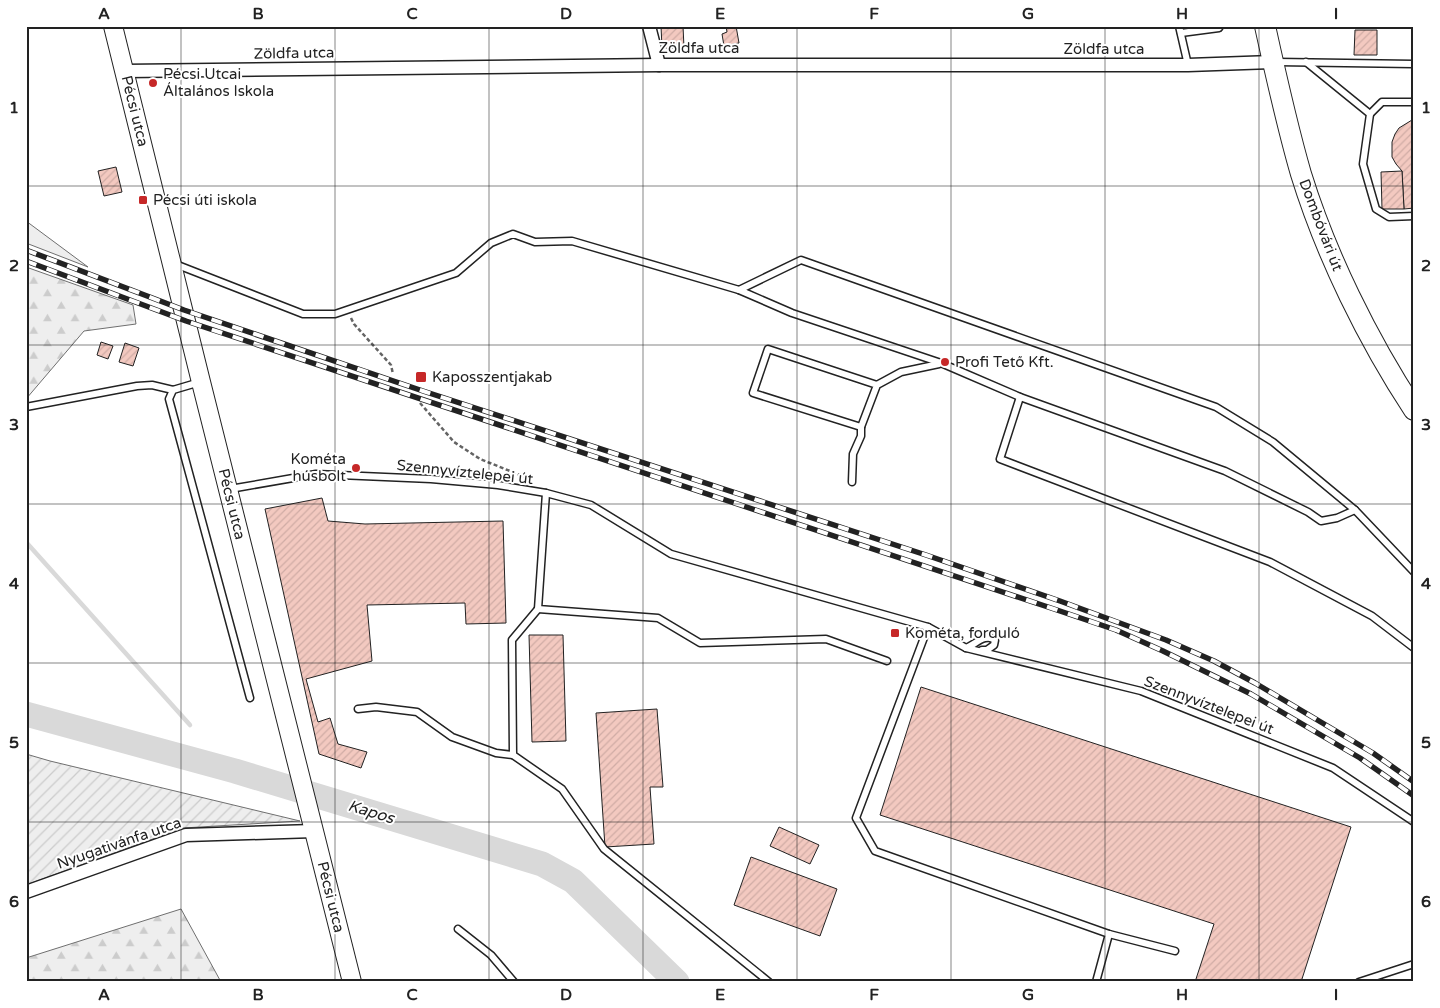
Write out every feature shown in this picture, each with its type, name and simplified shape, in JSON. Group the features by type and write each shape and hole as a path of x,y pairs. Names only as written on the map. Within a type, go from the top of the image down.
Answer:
{"main road":[{"name":"Dombóvári út","path":"1265,26 1302,174 1335,266 1373,341 1414,410"}],"street":[{"name":"Pécsi utca","path":"113,26 352,982"},
{"path":"649,26 659,64"},
{"name":"Zöldfa utca","path":"125,71 659,64 1188,65 1273,62"},
{"name":"Nyugativánfa utca","path":"26,892 186,835 312,823"}],"lane":[{"path":"1188,65 1180,30 1219,28 1220,26"},
{"path":"1273,62 1414,64"},
{"path":"1306,62 1370,114"},
{"path":"1414,102 1382,102 1370,114 1363,164 1376,209 1389,217 1414,216"},
{"path":"172,263 303,314 335,314 456,273 491,244 513,234 535,242 572,241 739,290 792,313 941,363 1020,397 1225,471 1308,512 1321,521 1337,518 1355,510"},
{"path":"739,290 801,260 1216,407 1273,442 1355,510 1414,572"},
{"path":"861,427 753,393 768,349 877,385"},
{"path":"852,482 853,454 861,436 861,427 877,385 901,372 941,363"},
{"path":"26,407 137,386 152,385 173,390 201,382"},
{"path":"173,390 169,399 250,698"},
{"path":"1020,397 1000,459 1270,562 1372,616 1414,648"},
{"name":"Szennyvíztelepei út","path":"229,490 316,474 431,479 498,485 546,493 591,505 671,554 928,627"},
{"path":"512,756 512,640 538,609 546,493"},
{"path":"538,609 658,618 700,643 826,639 887,661"},
{"path":"979,651 987,650 994,644 994,640 991,637 985,637 966,648 928,627 856,818 875,851 1109,934 1176,951"},
{"name":"Szennyvíztelepei út","path":"966,648 1141,691 1333,768 1414,822"},
{"path":"358,709 376,707 417,712 452,737 496,753 512,756 562,789 604,849 769,982"},
{"path":"458,929 491,954 514,982"},
{"path":"1096,982 1109,934"},
{"path":"1359,982 1414,964"}],"path":[{"path":"348,310 354,324 391,365 393,374"},
{"path":"420,403 454,442 480,459 525,477 546,493"}],"green space":[{"path":"26,221 88,267 26,243"},
{"path":"26,267 133,305 136,324 84,331 26,399"},
{"path":"26,754 300,821 183,828 26,885"},
{"path":"181,909 221,982 26,982 26,958"}],"building":[{"path":"661,26 683,26 684,48 662,48"},
{"path":"726,26 736,26 739,43 724,46 722,34 727,32"},
{"path":"1355,30 1377,30 1377,55 1354,55"},
{"path":"1414,120 1414,208 1404,209 1402,171 1392,157 1392,142 1399,128"},
{"path":"116,167 122,192 104,196 98,171"},
{"path":"1402,171 1404,209 1382,209 1381,172"},
{"path":"101,342 113,346 108,359 97,355"},
{"path":"125,343 139,348 133,366 119,362"},
{"path":"322,498 328,521 365,524 503,521 506,623 466,624 465,603 367,605 372,661 306,679 318,722 330,718 338,744 367,752 361,768 319,754 265,509"},
{"path":"529,635 563,635 566,741 532,742"},
{"path":"921,687 1351,827 1301,982 1195,982 1214,924 880,815"},
{"path":"657,709 663,787 650,787 654,844 605,847 596,713"},
{"path":"779,827 819,845 810,864 770,846"},
{"path":"751,857 837,889 820,936 734,905"}],"waterway":[{"path":"26,542 190,725"},
{"name":"Kapos","path":"26,714 235,771 542,864 573,881 677,982"}],"railway":[{"path":"26,250 184,310 423,391 926,555 1166,640 1214,661 1255,683 1373,753 1414,782"},
{"path":"26,261 186,321 1116,630 1251,694 1360,758 1414,796"}],"place":[{"name":"Pécsi Utcai Általános Iskola","path":"153,83"},
{"name":"Pécsi úti iskola","path":"143,200"},
{"name":"Profi Tető Kft.","path":"945,362"},
{"name":"Kaposszentjakab","path":"421,377"},
{"name":"Kométa húsbolt","path":"356,468"},
{"name":"Kométa, forduló","path":"895,633"}]}
